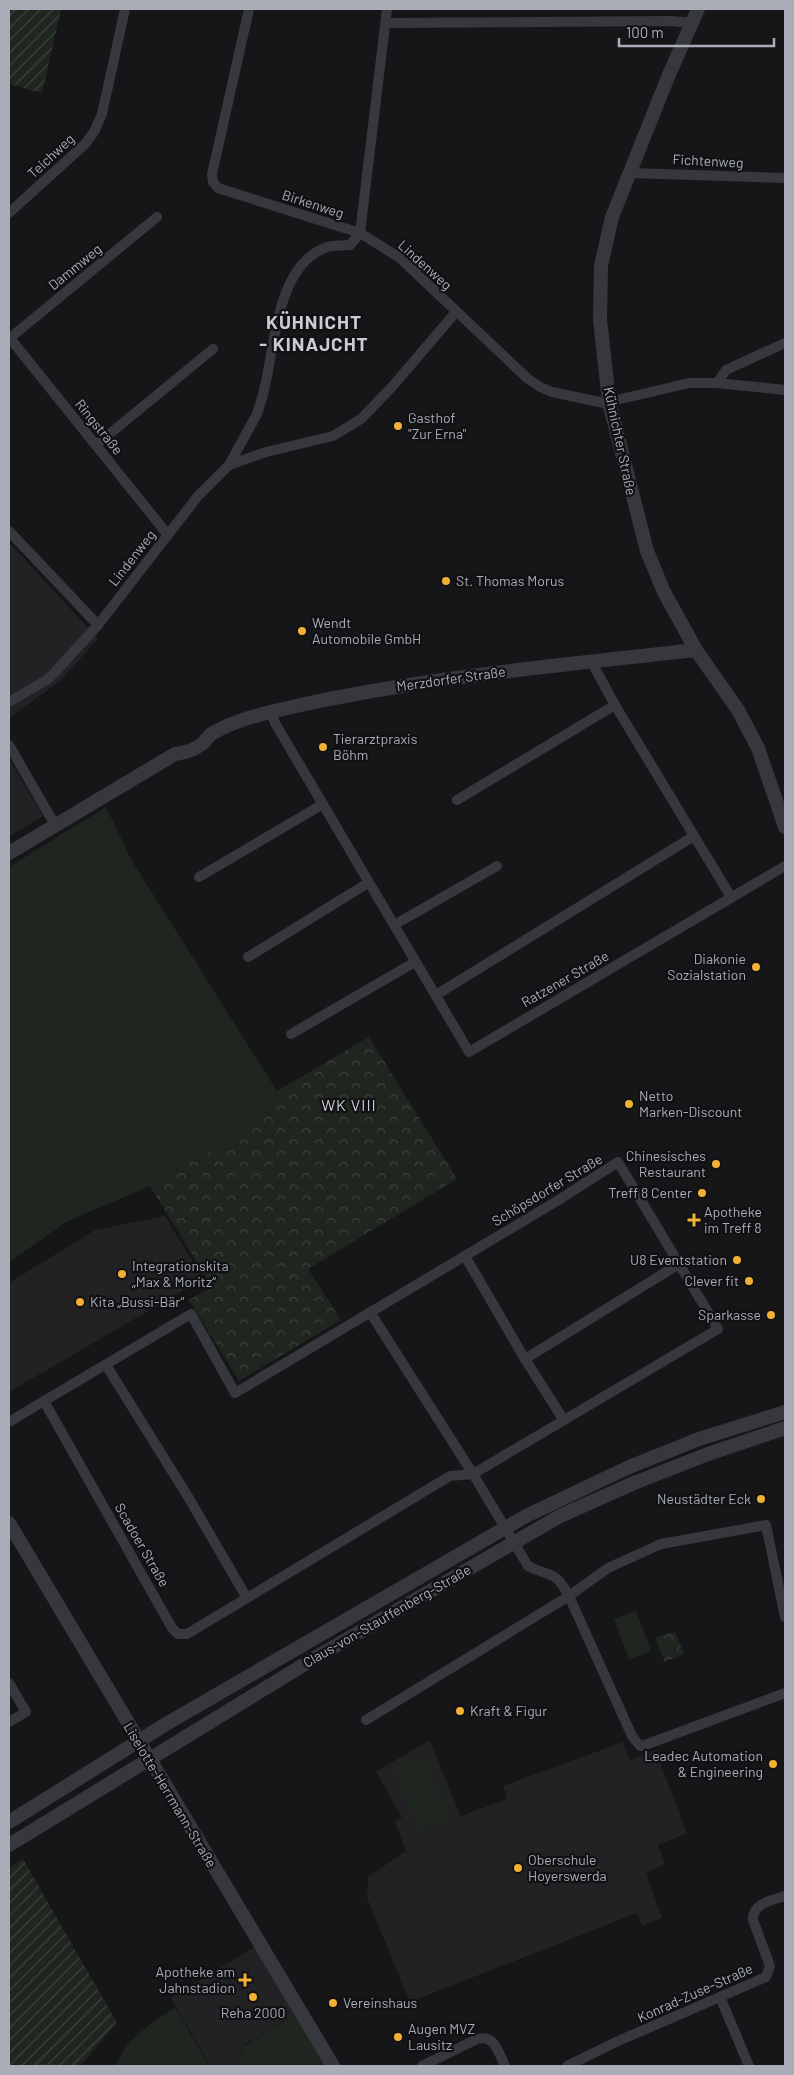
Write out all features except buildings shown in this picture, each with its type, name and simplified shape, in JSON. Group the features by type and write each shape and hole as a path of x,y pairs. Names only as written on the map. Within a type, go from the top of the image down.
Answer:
{"street":[{"name":"Teichweg","path":"10,210 94,132 102,114 125,9"},
{"name":"Birkenweg","path":"249,9 212,174 213,182 218,188 360,233 387,9"},
{"name":"Kühnichter Straße","path":"698,9 612,217 601,266 600,319 610,402 645,546 664,592 696,650 738,710 758,748 785,827"},
{"path":"386,23 671,21 692,23"},
{"name":"Fichtenweg","path":"630,173 785,178"},
{"name":"Dammweg","path":"9,338 157,217"},
{"name":"Lindenweg","path":"9,702 48,679 98,625 198,496 230,465 266,388 271,352 281,306 300,268 317,252 329,247 350,245 360,233 400,258 522,373 540,387 586,400 610,402 689,383 717,382 785,390"},
{"name":"Lindenweg","path":"230,465 258,455 332,436 361,419 376,405 456,312"},
{"name":"Ringstraße","path":"9,338 168,535"},
{"path":"717,382 726,370 785,343"},
{"path":"96,445 213,349"},
{"path":"244,438 249,448 258,455"},
{"path":"9,531 98,625"},
{"name":"Merzdorfer Straße","path":"9,853 175,754 187,752 202,744 212,734 238,722 271,712 364,691 591,661 696,650"},
{"path":"591,661 615,705 732,897"},
{"path":"457,800 615,705"},
{"name":"Ratzener Straße","path":"271,712 275,723 368,883 469,1052 785,866"},
{"path":"9,745 55,825"},
{"path":"199,877 323,804"},
{"path":"436,995 694,836"},
{"path":"394,925 497,866"},
{"path":"248,957 368,883"},
{"path":"291,1034 415,962"},
{"name":"Schöpsdorfer Straße","path":"106,1365 191,1314 235,1392 465,1256 618,1162 718,1330 474,1474"},
{"path":"465,1256 525,1359 564,1420"},
{"path":"525,1359 679,1264"},
{"path":"370,1312 474,1474 528,1566 540,1572 553,1574 560,1580 632,1736 640,1746 645,1746 785,1693"},
{"path":"9,1422 106,1365 187,1495 247,1598"},
{"name":"Scadoer Straße","path":"44,1401 172,1628 178,1634 187,1634 450,1476 474,1474"},
{"name":"Claus-von-Stauffenberg-Straße","path":"9,1822 138,1741 504,1528 630,1467 699,1439 785,1412"},
{"name":"Claus-von-Stauffenberg-Straße","path":"9,1845 318,1656 560,1516 634,1483 717,1451 785,1428"},
{"name":"Liselotte-Herrmann-Straße","path":"9,1523 332,2066"},
{"path":"366,1720 569,1596 608,1568 661,1544 766,1524 785,1617"},
{"path":"9,1684 26,1712 9,1722"},
{"name":"Konrad-Zuse-Straße","path":"570,2066 616,2042 768,1974 770,1966 753,1920 753,1914 760,1905 785,1896"},
{"path":"720,1997 749,2066"},
{"path":"422,2066 477,2039 485,2037 491,2040 505,2066"}],"shaded area":[{"path":"9,542 98,639 60,681 9,718"},
{"path":"9,759 43,816 9,837"},
{"path":"165,1216 203,1279 9,1392 9,1283 95,1230"},
{"name":"Oberschule Hoyerswerda","path":"429,1740 461,1816 507,1799 503,1786 623,1742 630,1760 655,1750 687,1833 658,1845 665,1864 646,1873 662,1918 642,1926 637,1913 410,2002 367,1898 368,1877 406,1851 395,1822 402,1817 376,1772"},
{"path":"259,1944 300,2012 243,2045 236,2066 210,2066 171,1998"}],"green space":[{"path":"9,9 61,9 42,93 9,84"},
{"path":"106,807 132,861 277,1091 270,1115 150,1186 68,1221 9,1262 9,867"},
{"path":"369,1037 457,1179 308,1269 341,1320 239,1381 189,1300 212,1287 150,1186 270,1115 277,1091"},
{"path":"636,1611 651,1651 629,1660 614,1619"},
{"path":"675,1632 684,1654 665,1662 655,1637"},
{"path":"425,1755 450,1819 418,1832 393,1767"},
{"path":"23,1859 117,2023 80,2066 9,2066 9,1868"},
{"path":"175,2007 209,2066 116,2066 126,2047 140,2032"},
{"path":"300,2012 333,2066 236,2066 243,2046"}],"place":[{"name":"Gasthof \"Zur Erna\"","path":"398,426"},
{"name":"St. Thomas Morus","path":"446,581"},
{"name":"Wendt Automobile GmbH","path":"302,631"},
{"name":"Tierarztpraxis Böhm","path":"323,747"},
{"name":"Diakonie Sozialstation","path":"756,967"},
{"name":"Netto Marken-Discount","path":"629,1104"},
{"name":"Chinesisches Restaurant","path":"716,1164"},
{"name":"Treff 8 Center","path":"702,1193"},
{"name":"Apotheke im Treff 8","path":"694,1220"},
{"name":"U8 Eventstation","path":"737,1260"},
{"name":"Integrationskita „Max & Moritz“","path":"122,1274"},
{"name":"Clever fit","path":"749,1281"},
{"name":"Kita „Bussi-Bär“","path":"80,1302"},
{"name":"Sparkasse","path":"771,1315"},
{"name":"Neustädter Eck","path":"761,1499"},
{"name":"Kraft & Figur","path":"460,1711"},
{"name":"Leadec Automation & Engineering","path":"773,1764"},
{"name":"Oberschule Hoyerswerda","path":"518,1868"},
{"name":"Apotheke am Jahnstadion","path":"245,1980"},
{"name":"Reha 2000","path":"253,1997"},
{"name":"Vereinshaus","path":"333,2003"},
{"name":"Augen MVZ Lausitz","path":"398,2037"}],"district":[{"name":"KÜHNICHT - KINAJCHT","path":"314,333"},
{"name":"WK VIII","path":"349,1105"}]}
